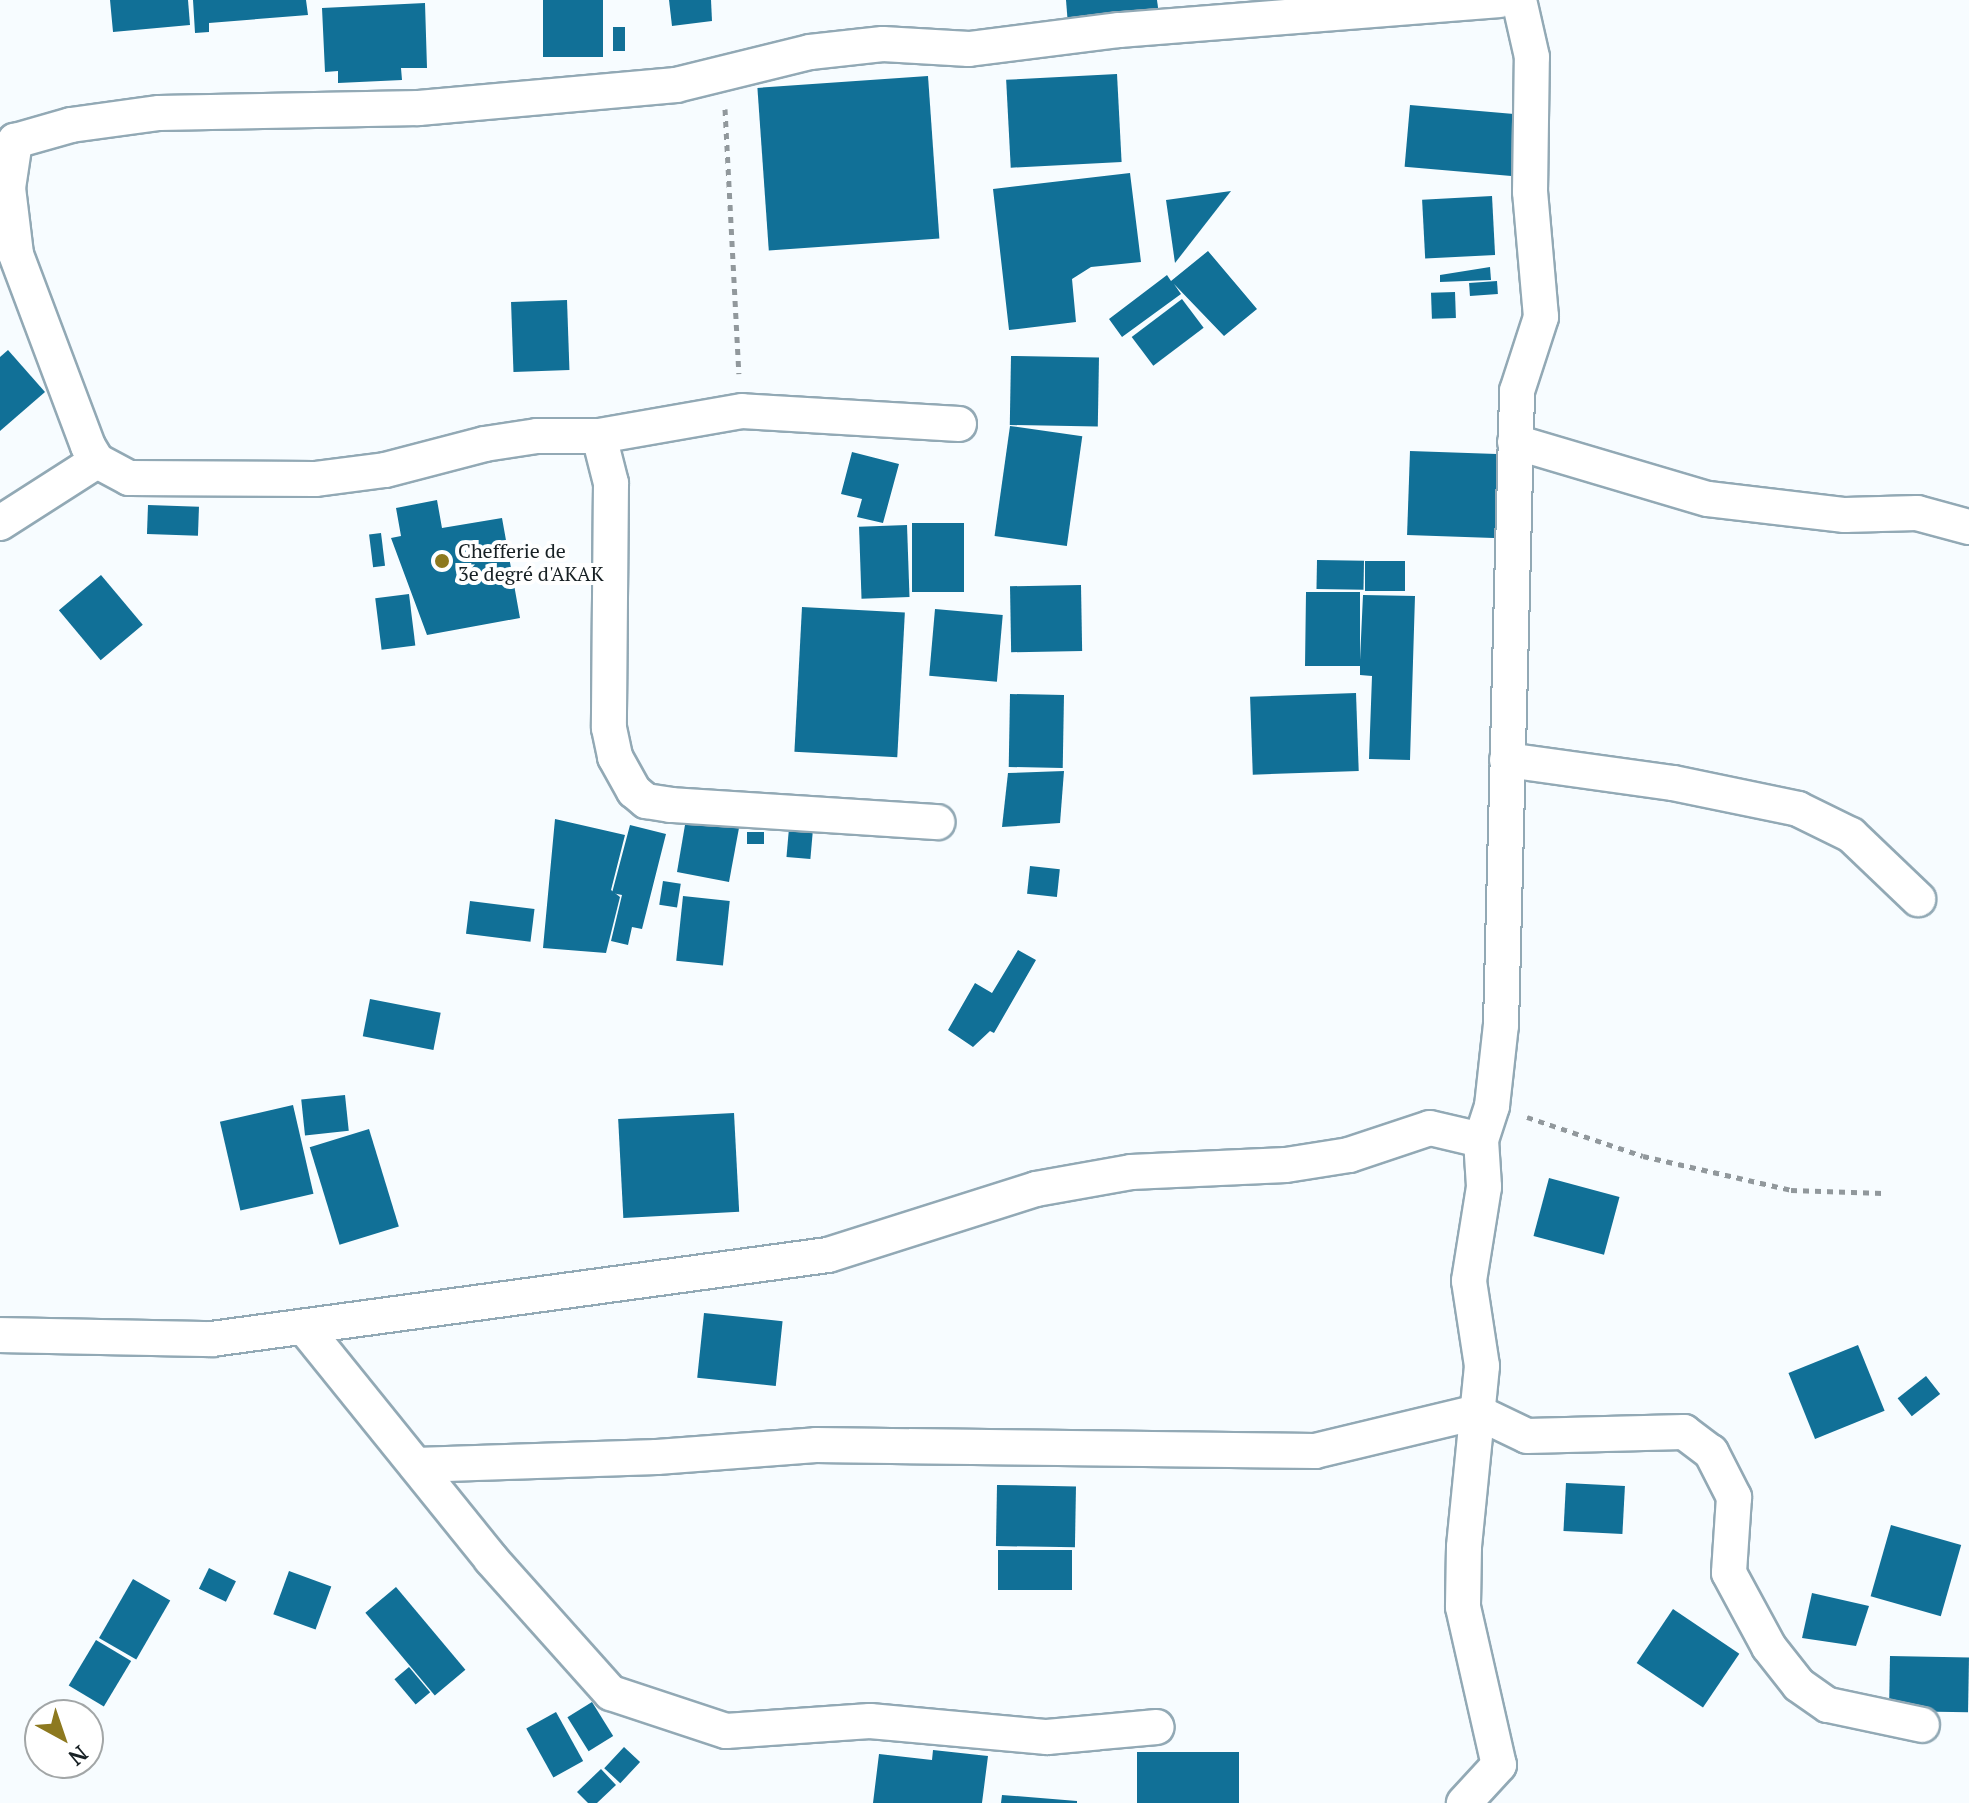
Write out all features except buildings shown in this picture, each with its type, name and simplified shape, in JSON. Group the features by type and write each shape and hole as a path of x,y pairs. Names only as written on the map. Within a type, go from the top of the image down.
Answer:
{"street":[{"path":"959,424 742,411 599,436 537,436 385,470 315,479 129,478 97,461 64,394 16,254 8,188 15,141 71,125 159,113 419,108 676,85 810,52 883,44 969,49 1120,30 1499,0"},
{"path":"1464,1803 1499,1765 1463,1607 1482,1366 1469,1281 1484,1187 1481,1140 1492,1106 1508,860 1507,760 1515,597 1517,391 1541,317 1530,192 1532,57 1519,0"},
{"path":"599,436 611,483 609,728 615,757 634,791 646,801 671,805 937,822"},
{"path":"1515,442 1708,499 1845,515 1917,513 1969,527"},
{"path":"0,523 97,461"},
{"path":"1507,760 1673,783 1798,809 1851,835 1918,899"},
{"path":"0,1335 212,1339 304,1327 828,1255 1036,1189 1131,1172 1286,1165 1349,1155 1430,1128 1481,1140"},
{"path":"304,1327 491,1559 611,1693 726,1731 870,1721 1047,1737 1157,1727"},
{"path":"416,1465 657,1457 816,1445 1315,1451 1477,1412 1527,1436 1684,1432 1711,1452 1734,1497 1729,1573 1769,1647 1799,1685 1828,1705 1922,1725"}],"path":[{"path":"736,69 723,124 742,411"},
{"path":"1492,1106 1643,1156 1734,1178 1791,1190 1883,1193"}],"place":[{"name":"Chefferie de 3e degré d'AKAK","path":"442,561"}]}
